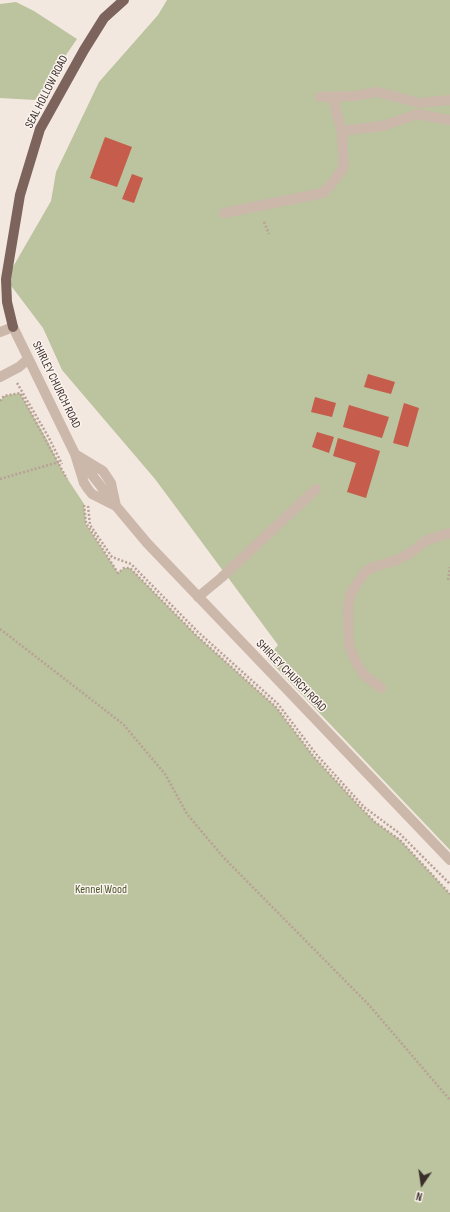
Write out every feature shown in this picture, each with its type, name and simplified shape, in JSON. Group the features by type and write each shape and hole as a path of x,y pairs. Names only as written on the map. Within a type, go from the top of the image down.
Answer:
{"main road":[{"name":"SEAL HOLLOW ROAD","path":"13,327 7,302 6,279 20,195 40,130 84,50 104,18 124,0"}],"street":[{"path":"320,97 357,96 374,92 419,103 450,100"},
{"path":"224,213 323,193 335,180 344,166 342,134 334,102 336,96"},
{"path":"342,134 348,130 383,126 417,114 450,120"},
{"path":"0,332 13,327"},
{"name":"SHIRLEY CHURCH ROAD","path":"13,327 71,456 84,483 92,494 116,506 147,543 450,860"},
{"path":"4,374 19,367 28,359"},
{"name":"SHIRLEY CHURCH ROAD","path":"71,456 103,471 111,483 116,506"},
{"path":"198,597 221,578 316,490"},
{"path":"381,688 364,675 349,646 348,607 351,593 364,573 371,568 397,560 410,553 427,540 450,533"}],"path":[{"path":"264,222 269,234"},
{"path":"4,374 22,391 49,438 59,462"},
{"path":"0,401 4,396 20,393 72,483"},
{"path":"0,478 59,462 71,456"},
{"path":"84,498 87,504 90,526 112,557 131,564 198,632 278,704 316,754 364,807 399,833 450,884"},
{"path":"84,504 86,524 118,573 124,568 130,568 197,636 276,707 314,757 361,808 375,822 400,840 450,894"},
{"path":"448,580 450,567"},
{"path":"0,629 123,724 165,774 187,814 224,858 370,1005 450,1100"}],"green space":[{"path":"167,0 450,0 450,850 267,658 278,645 155,479 62,370 43,328 6,279 51,201 56,172 99,82 158,15"},
{"path":"16,2 34,11 77,39 35,100 0,98 0,4"},
{"name":"Kennel Wood","path":"20,393 47,440 63,472 84,504 86,524 118,573 124,568 130,568 197,636 276,707 314,757 361,808 375,822 400,840 450,894 450,1212 0,1212 0,401 4,396"}],"building":[{"path":"105,137 132,147 117,187 90,178"},
{"path":"132,174 143,178 134,203 122,199"},
{"path":"368,374 395,382 391,394 364,387"},
{"path":"315,397 336,403 332,417 311,412"},
{"path":"404,403 419,408 408,447 393,443"},
{"path":"349,405 389,417 382,438 343,427"},
{"path":"317,432 334,437 329,453 312,447"},
{"path":"338,438 380,451 366,498 347,492 356,463 333,456"}]}
